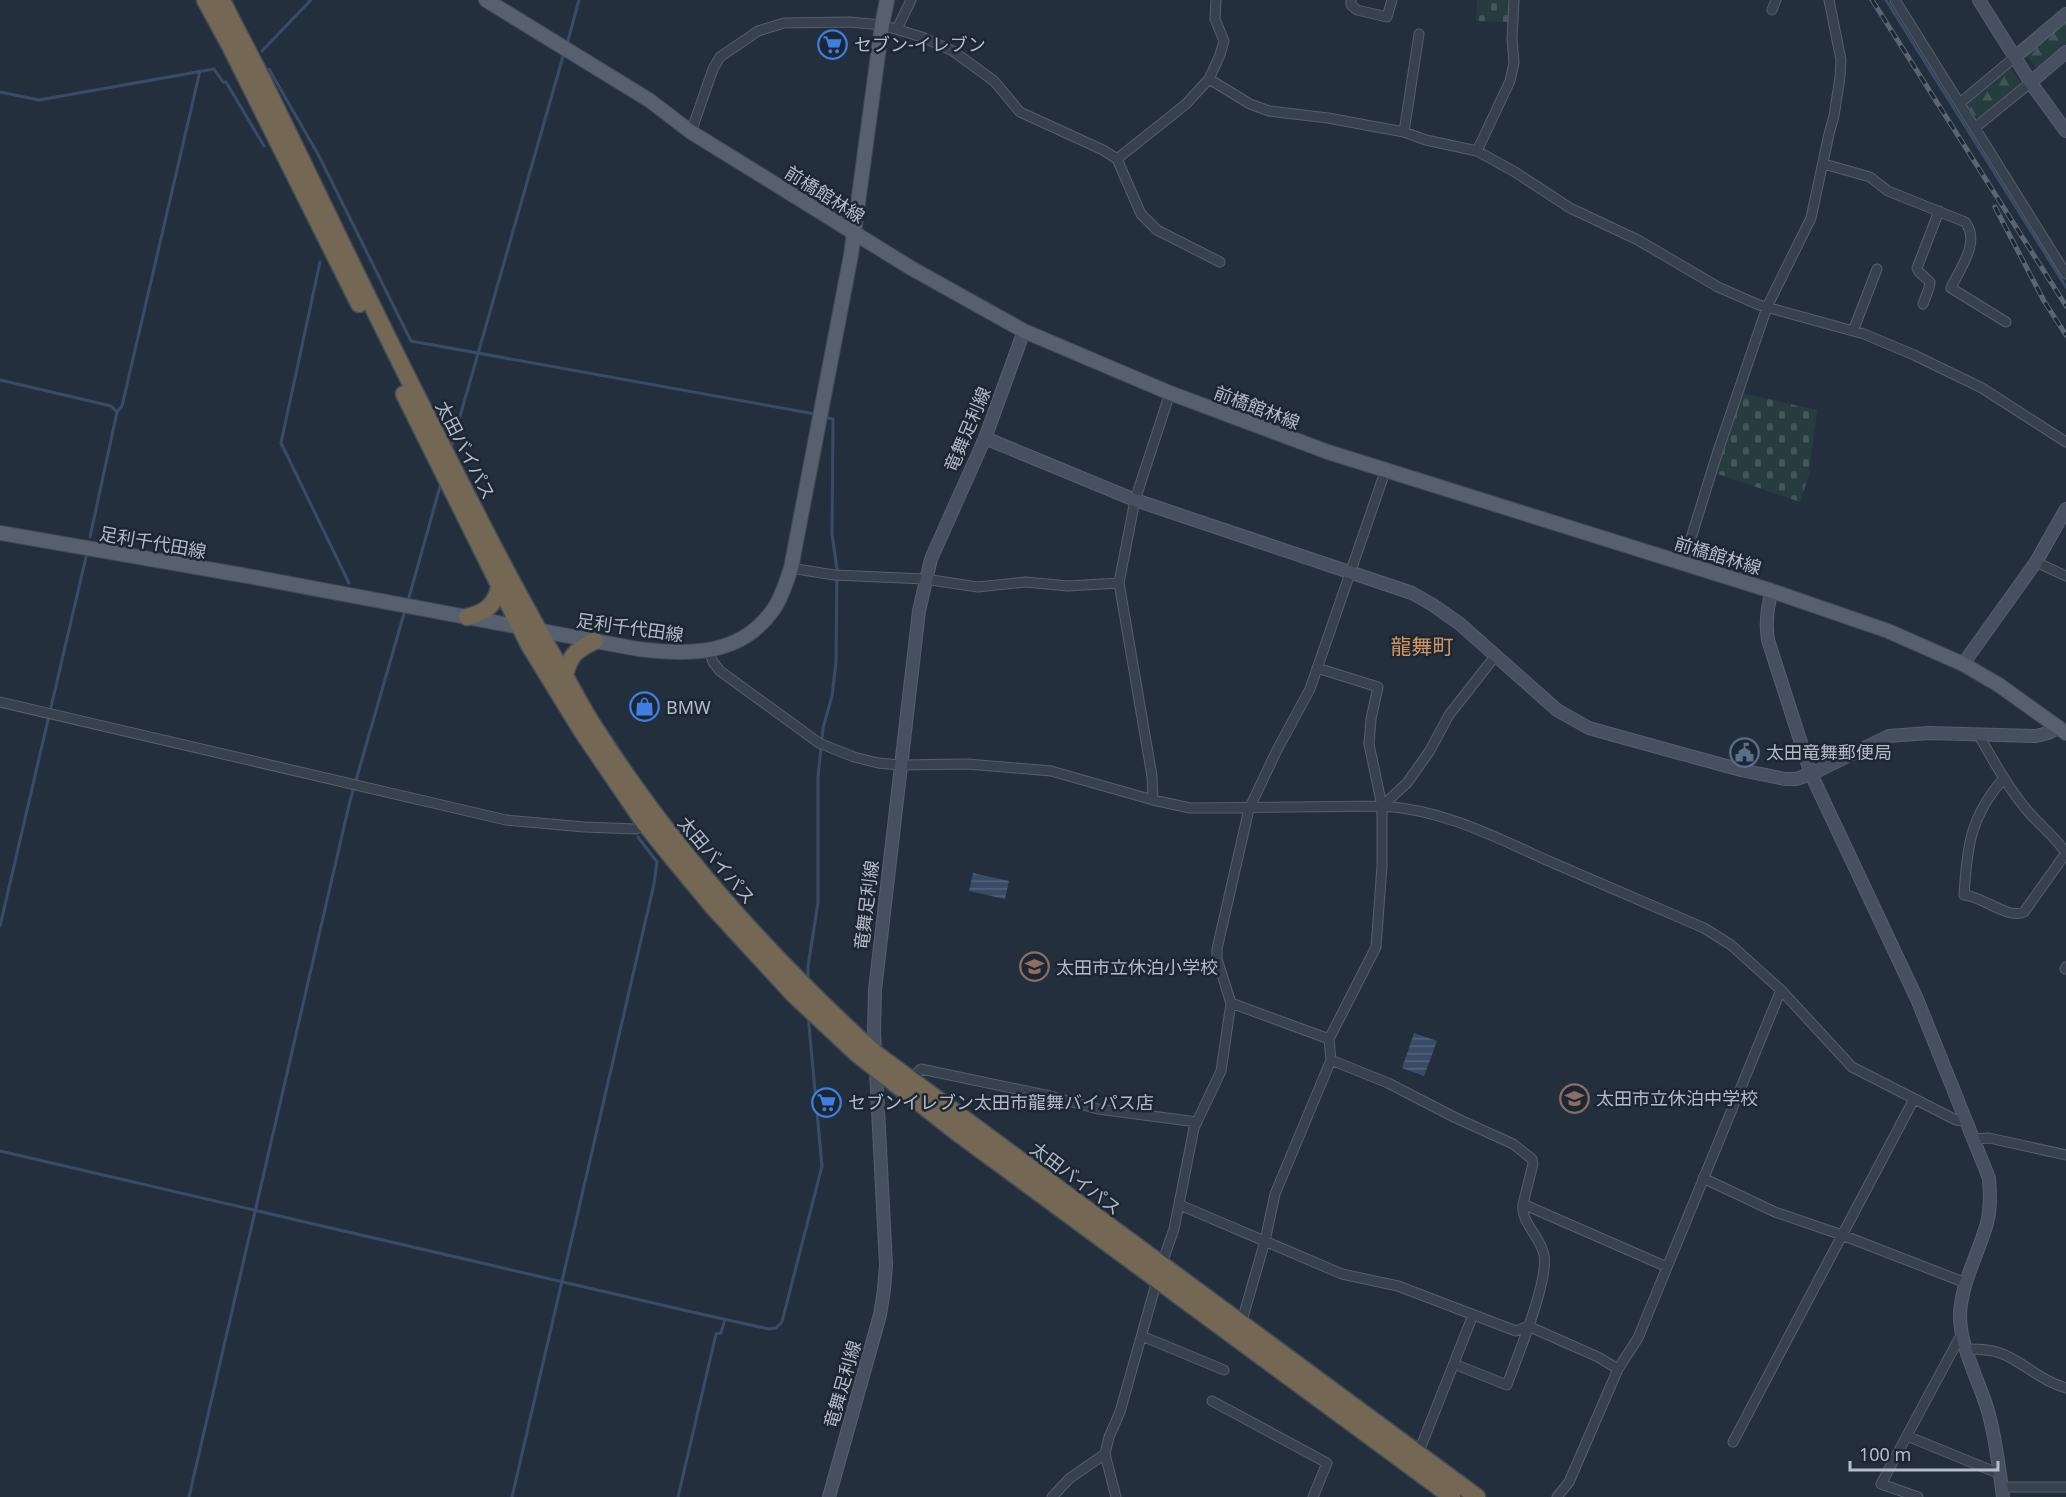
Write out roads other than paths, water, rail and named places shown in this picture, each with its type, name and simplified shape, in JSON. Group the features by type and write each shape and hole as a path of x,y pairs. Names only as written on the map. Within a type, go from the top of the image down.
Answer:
{"highway":[{"name":"太田バイパス","path":"205,0 520,628 552,685 645,824 713,907 787,988 832,1032 876,1061 911,1079 1159,1274 1452,1497"},
{"name":"太田バイパス","path":"222,0 388,338 539,631 596,729 669,834 758,939 876,1061 955,1131 1159,1274 1241,1324 1476,1497"},
{"path":"467,617 490,608 495,603 500,588"},
{"path":"565,675 569,660 574,654 580,648 595,641"}],"main road":[{"name":"前橋館林線","path":"486,0 649,100 691,132 854,233 926,277 1024,331 1246,423 1385,472 1772,591 1888,631 1963,664 2008,691 2062,730"},
{"name":"足利千代田線","path":"0,533 638,650 673,653 709,651 733,643 756,628 775,606 791,568 839,322 887,0"}],"street":[{"path":"897,29 911,0"},
{"path":"1117,159 1185,104 1209,79 1221,56 1224,41 1215,19 1216,0"},
{"path":"1351,0 1351,5 1357,10 1387,16 1392,0"},
{"path":"1477,151 1513,70 1514,0"},
{"path":"1772,10 1776,0"},
{"path":"1683,564 1718,451 1767,307 1811,218 1824,164 1840,77 1840,54 1829,0"},
{"path":"1895,0 2066,274"},
{"path":"1979,0 2031,82 2066,131"},
{"path":"1960,104 2066,14"},
{"path":"691,132 713,69 720,57 758,31 784,23 850,22 882,25 922,37 953,51 994,81 1020,111 1103,150 1117,159 1141,214 1157,230 1220,262"},
{"path":"1404,132 1419,34"},
{"path":"1976,127 2066,52"},
{"path":"1209,79 1250,104 1269,111 1328,118 1404,132 1426,140 1477,151 1515,172 1570,208 1638,240 1718,287 1767,307 1854,331 1914,355 1982,388 2066,442"},
{"path":"1824,164 1870,177 1888,191 1965,222 1969,227 1973,242 1951,288 2006,322"},
{"path":"1923,304 1929,282 1917,268 1939,211"},
{"path":"1854,331 1877,269"},
{"name":"竜舞足利線","path":"829,1497 880,1315 884,1290 886,1265 874,1032 876,979 900,765 925,579 938,541 985,438 1024,331"},
{"path":"1153,800 1152,776 1119,583 1135,500 1170,393"},
{"path":"985,438 1135,500 1412,593 1460,624 1557,710 1589,728 1770,777 1796,779 1889,736 1921,733 2036,736 2062,730"},
{"path":"1116,1497 1105,1454 1109,1437 1120,1412 1174,1229 1197,1122 1221,1071 1231,1003 1217,959 1217,949 1249,808 1310,689 1385,472"},
{"path":"1963,664 2036,562 2066,509"},
{"path":"2036,562 2066,576"},
{"path":"791,568 851,576 925,579 978,587 1026,582 1068,586 1119,583"},
{"path":"1772,591 1767,610 1768,640 1811,774 1917,999 1989,1178 1988,1222 1966,1283 1960,1313 1962,1333 1995,1442 2001,1486"},
{"path":"709,651 720,671 819,743 854,758 900,765 967,764 1052,771 1153,800 1190,808 1382,806 1405,808 1435,814 1494,836 1704,928 1731,945 1781,990 1852,1067 1956,1120 1968,1122"},
{"path":"1382,806 1407,783 1429,752 1449,715 1496,655"},
{"path":"1241,1324 1265,1241 1275,1194 1331,1060 1329,1039 1376,947 1382,866 1382,806 1369,744 1371,719 1378,687 1317,668"},
{"path":"0,702 506,820 636,829 645,824"},
{"path":"1978,734 2003,779 2026,809 2056,838 2066,853 2024,912 2020,914 2009,913 1973,896 1964,895 1969,841 1981,810 2003,779"},
{"path":"1557,1497 1569,1482 1618,1369 1638,1338 1781,990"},
{"path":"1231,1003 1329,1039"},
{"path":"1331,1060 1388,1083 1456,1119 1513,1144 1532,1159 1533,1164 1522,1212 1544,1252 1545,1268 1507,1385 1454,1364"},
{"path":"911,1079 921,1069 1050,1095 1098,1109 1197,1122"},
{"path":"1733,1442 1914,1099"},
{"path":"1974,1139 1989,1138 2066,1155"},
{"path":"1703,1178 1775,1212 1966,1283"},
{"path":"1523,1204 1667,1267"},
{"path":"1180,1205 1342,1274 1398,1286 1516,1331 1528,1326 1618,1369"},
{"path":"1419,1454 1473,1315"},
{"path":"1918,1497 1881,1484 1962,1333"},
{"path":"1142,1336 1224,1370"},
{"path":"1967,1349 1983,1349 2001,1353 2053,1384 2066,1388"},
{"path":"1212,1401 1327,1463 1313,1497"},
{"path":"1907,1436 2001,1486 2065,1487"},
{"path":"1052,1497 1070,1478 1105,1454"}],"water":[{"path":"973,873 1009,881 1005,899 969,891"},
{"path":"1414,1033 1437,1041 1424,1076 1402,1068"}],"waterway":[{"path":"262,51 311,0"},
{"path":"567,44 579,0"},
{"path":"1886,0 2066,287"},
{"path":"451,448 564,53"},
{"path":"0,92 39,100 214,69 223,82 226,82 264,146"},
{"path":"269,69 319,156 411,341 815,414"},
{"path":"117,412 122,406 200,71"},
{"path":"320,262 281,443 349,583"},
{"path":"0,380 111,406 117,412 90,537"},
{"path":"808,979 818,903 818,777 823,728 832,696 836,662 837,569 832,534 833,419 824,417"},
{"path":"408,601 441,483"},
{"path":"0,926 86,557"},
{"path":"189,1497 350,801 405,610"},
{"path":"512,1497 654,884 657,862 638,837"},
{"path":"0,1151 705,1315 769,1329 776,1328 782,1322 822,1166 808,1015"},
{"path":"678,1497 716,1334 721,1333 725,1319"}],"railway":[{"path":"1872,0 2066,306"},
{"path":"1995,207 2044,301 2066,335"}],"place":[{"name":"セブン-イレブン","path":"833,44"},
{"name":"BMW","path":"645,707"},
{"name":"太田竜舞郵便局","path":"1745,752"},
{"name":"太田市立休泊小学校","path":"1035,967"},
{"name":"太田市立休泊中学校","path":"1575,1098"},
{"name":"セブンイレブン太田市龍舞バイパス店","path":"827,1102"}],"district":[{"name":"龍舞町","path":"1422,646"}]}
